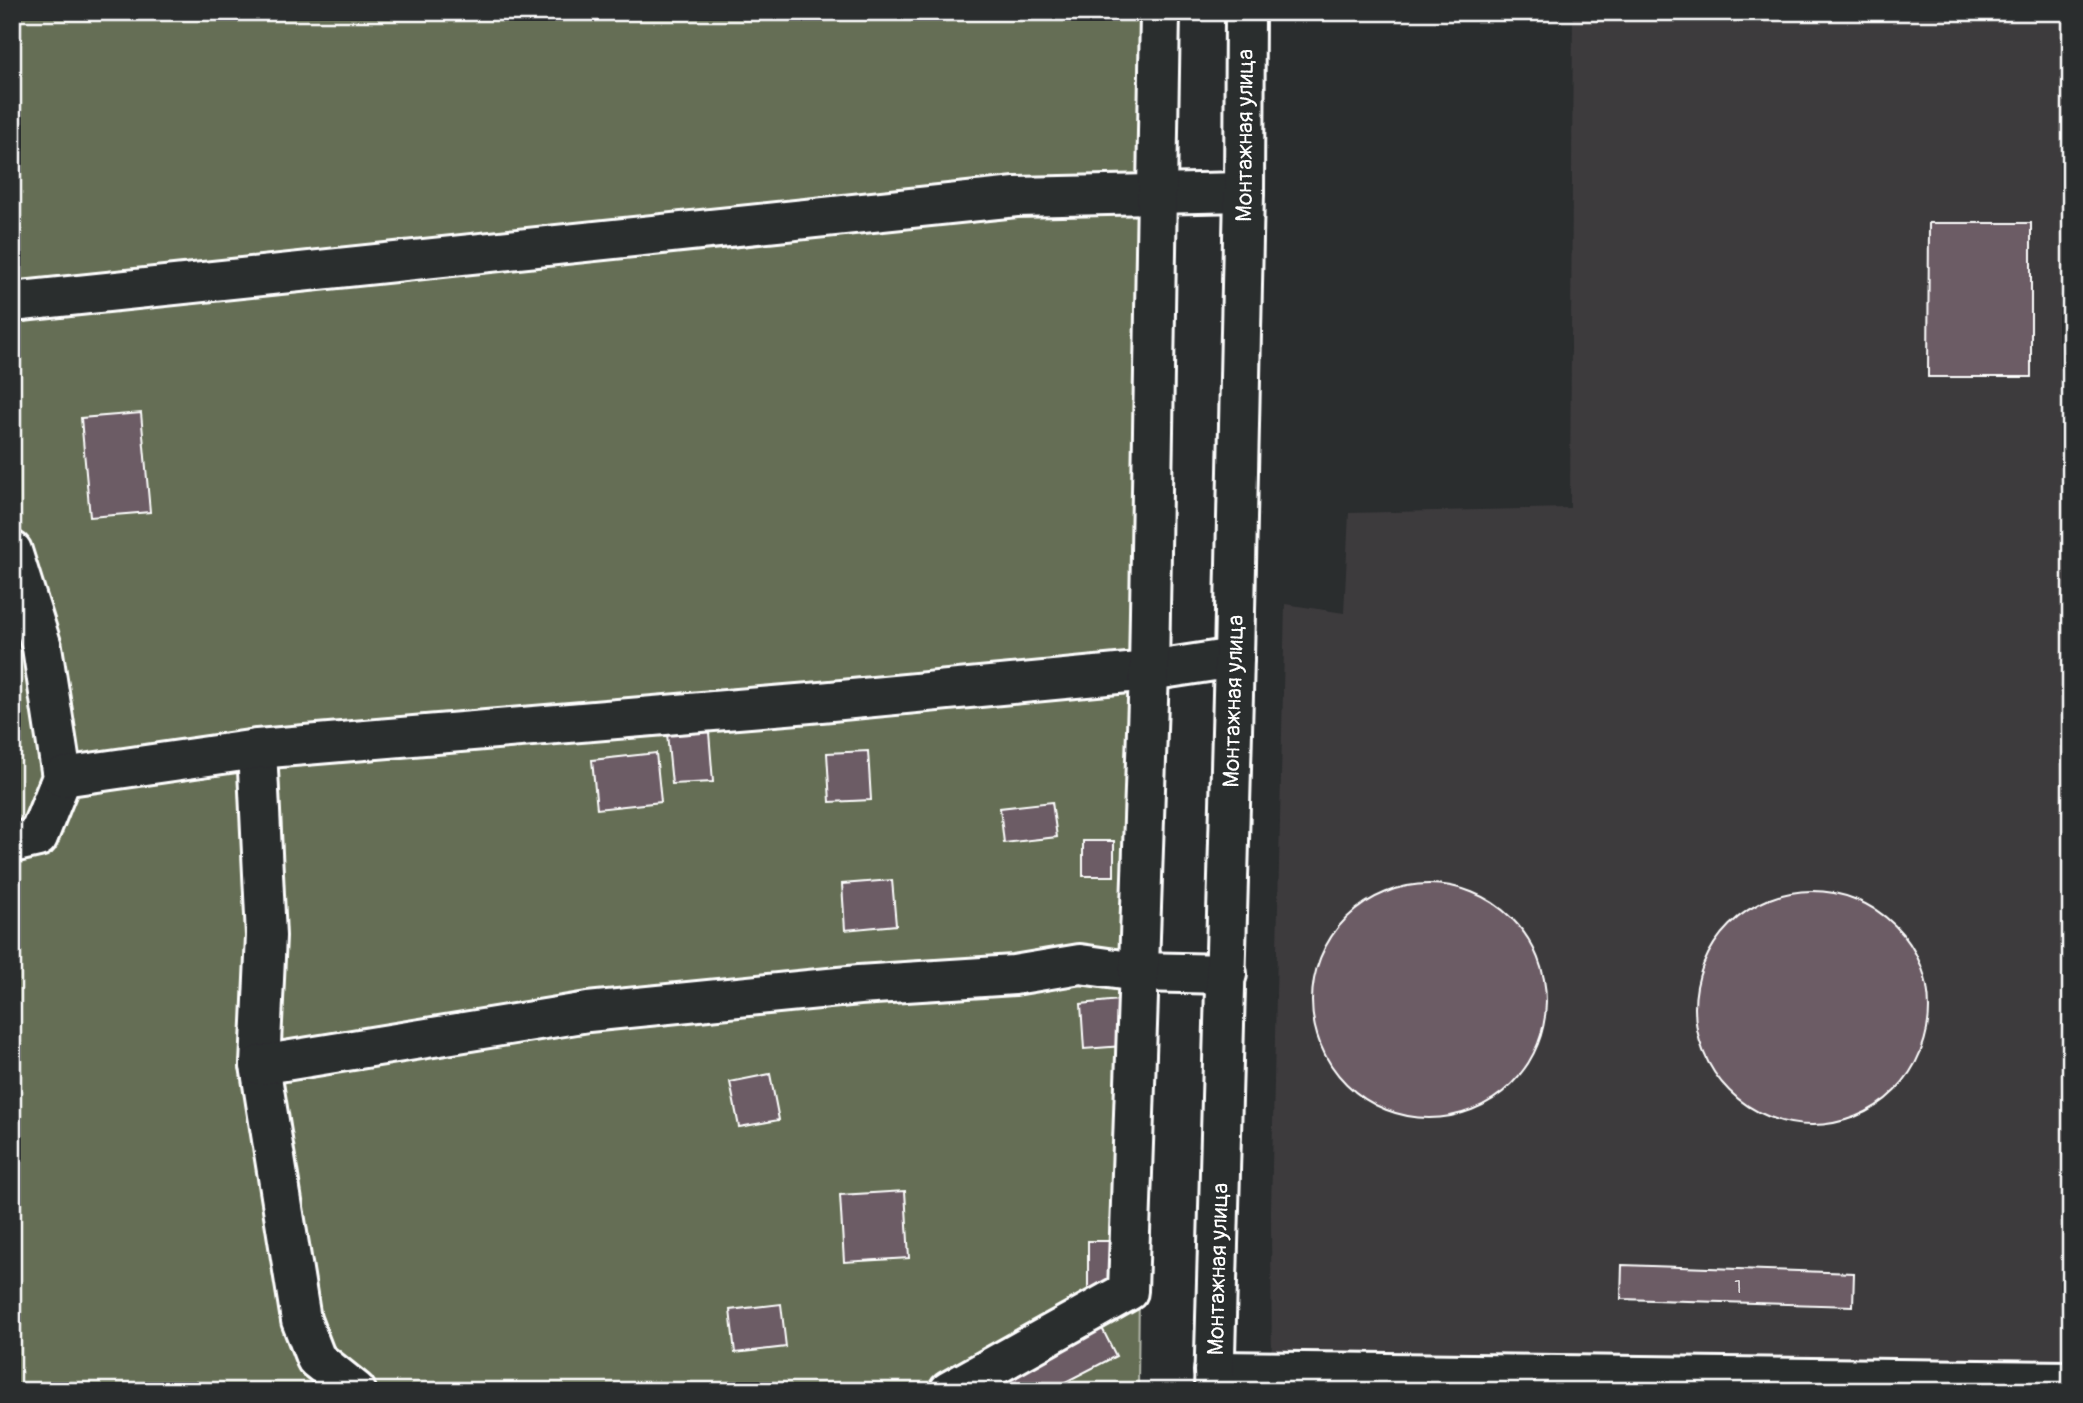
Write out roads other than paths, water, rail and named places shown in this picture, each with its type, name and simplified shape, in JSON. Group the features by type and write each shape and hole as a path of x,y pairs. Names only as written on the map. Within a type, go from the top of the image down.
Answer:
{"street":[{"path":"949,1391 1128,1291 1149,671 1160,12"},
{"name":"Монтажная улица","path":"1214,1381 1227,974 1244,192 1245,12"},
{"path":"12,302 1016,197 1244,192"},
{"path":"12,551 42,647 62,777 38,837 12,843"},
{"path":"62,777 257,749 810,704 1149,671 1234,658"},
{"path":"257,749 266,936 260,1065 301,1320 316,1359 356,1391"},
{"path":"260,1065 588,1012 859,985 1014,975 1080,964 1137,972 1227,974"},
{"path":"1214,1381 2071,1381"}]}
